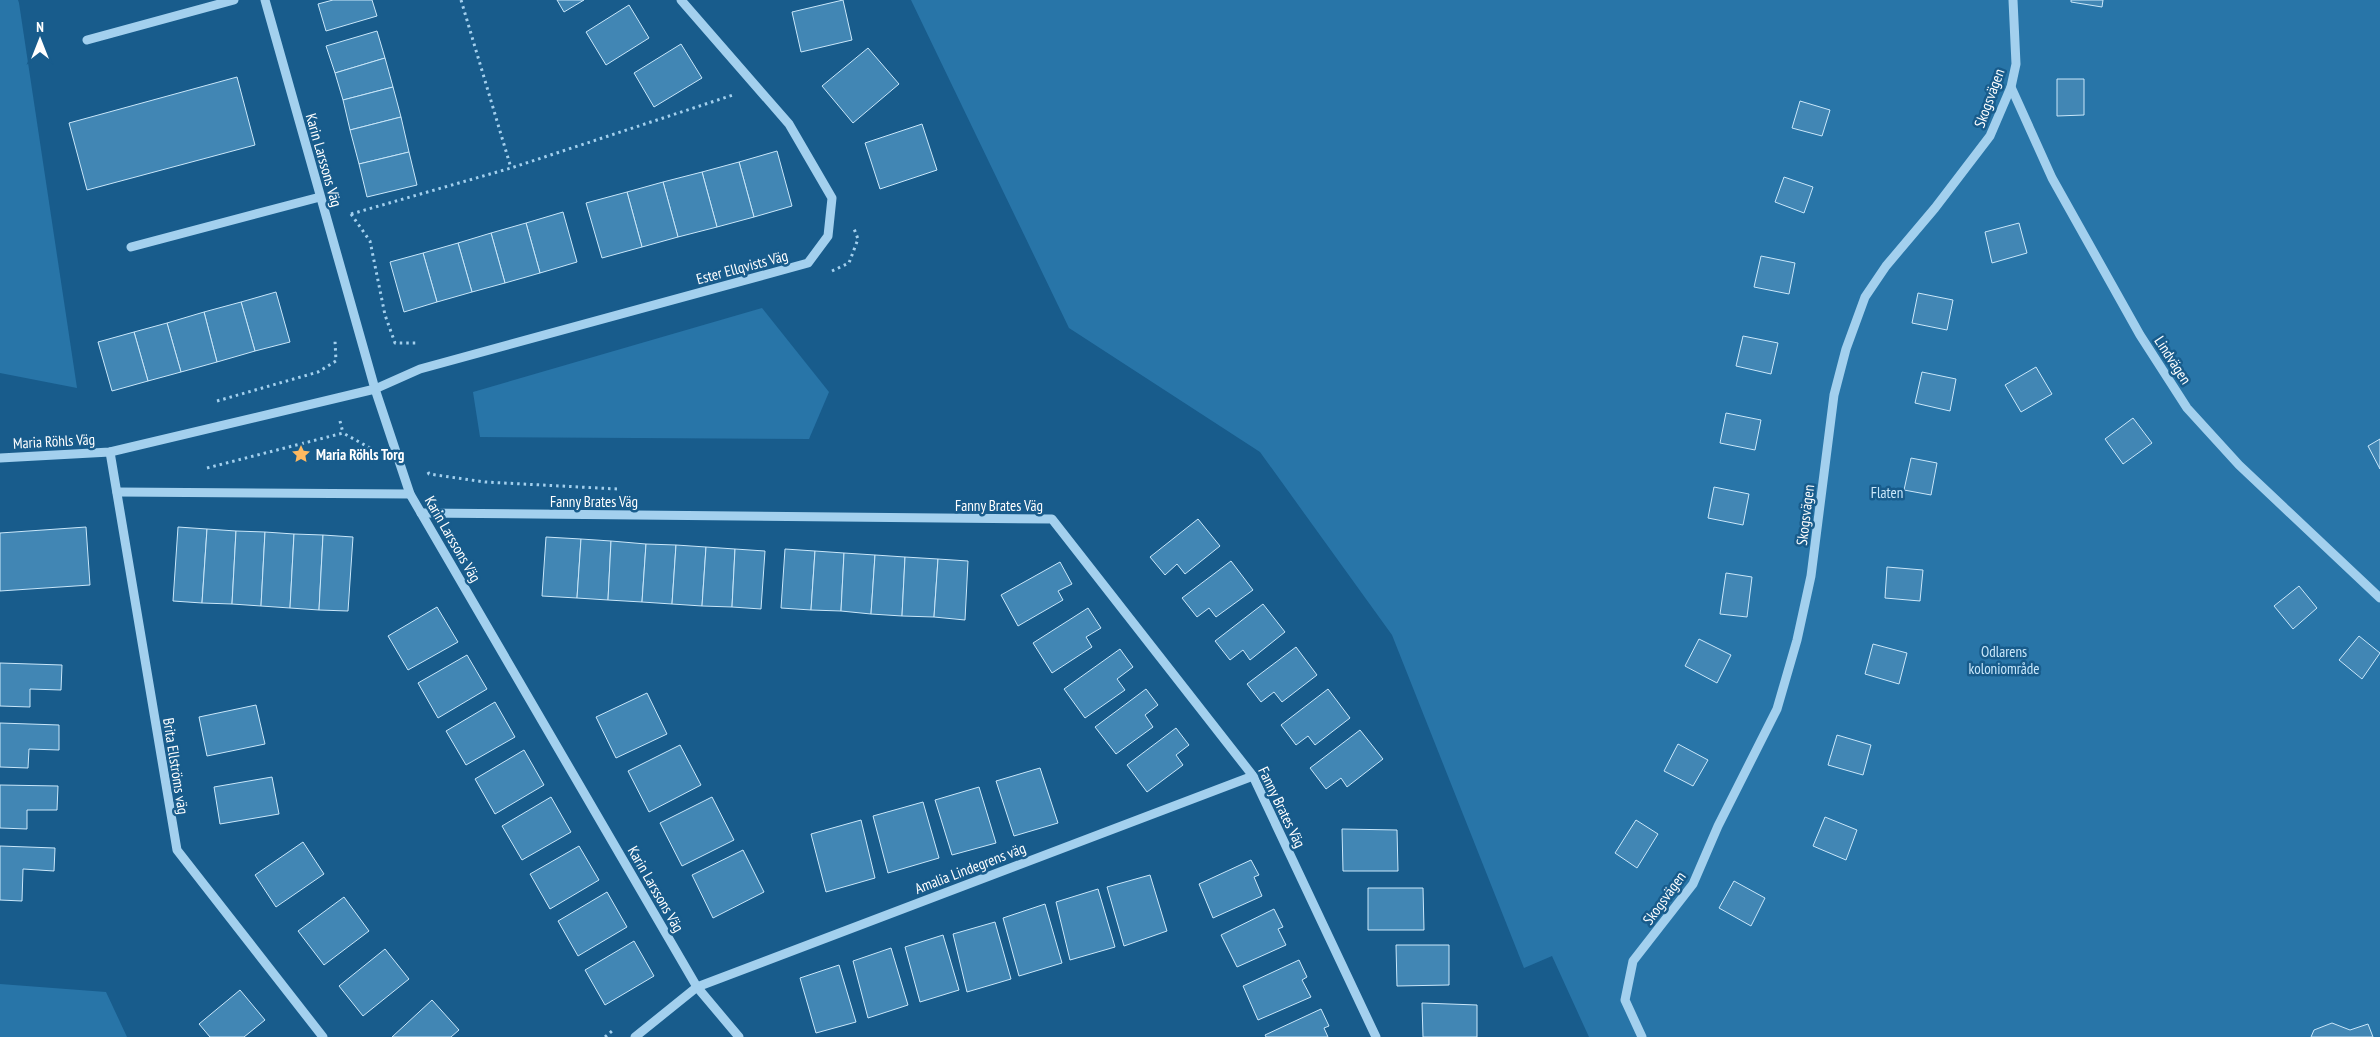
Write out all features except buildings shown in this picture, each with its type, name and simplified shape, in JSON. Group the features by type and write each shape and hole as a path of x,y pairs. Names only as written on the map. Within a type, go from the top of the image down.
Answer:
{"street":[{"path":"87,40 234,0"},
{"name":"Karin Larssons Väg","path":"265,0 375,389 410,494 697,987 740,1037"},
{"name":"Ester Ellqvists Väg","path":"375,389 420,369 808,263 828,236 832,198 789,124 681,0"},
{"name":"Skogsvägen","path":"1642,1037 1625,1000 1633,961 1693,884 1718,826 1780,700 1797,640 1811,576 1834,395 1846,349 1865,297 1886,266 1935,208 1990,136 2010,87 2016,64 2013,0"},
{"name":"Lindvägen","path":"2010,87 2052,178 2140,335 2187,408 2239,465 2380,598"},
{"path":"131,247 320,196"},
{"path":"110,452 375,389"},
{"name":"Maria Röhls Väg","path":"0,458 110,452"},
{"name":"Brita Ellströms väg","path":"110,452 177,850 323,1037"},
{"path":"117,492 410,494"},
{"name":"Fanny Brates Väg","path":"422,514 1052,519 1253,776 1376,1037"},
{"name":"Amalia Lindegrens väg","path":"635,1037 697,987 1253,776"}],"path":[{"path":"461,0 511,168"},
{"path":"351,214 511,168 757,87"},
{"path":"348,205 351,214 370,241 385,314 396,343 417,344 420,369"},
{"path":"823,274 849,263 858,239 852,220"},
{"path":"213,402 318,372 336,361 335,335 358,329 385,314"},
{"path":"202,469 343,433 371,448 392,440"},
{"path":"426,466 429,474 485,482 624,490"}],"green space":[{"path":"0,0 18,0 19,3 77,388 0,373"},
{"name":"Flaten","path":"911,0 2380,0 2380,1037 1589,1037 1552,956 1524,968 1392,635 1260,452 1069,328"},
{"path":"762,308 829,392 809,439 480,437 473,392"},
{"path":"0,984 106,992 127,1037 0,1037"}],"place":[{"name":"Maria Röhls Torg","path":"301,454"}],"park label":[{"name":"Odlarens koloniområde","path":"2004,660"}]}
